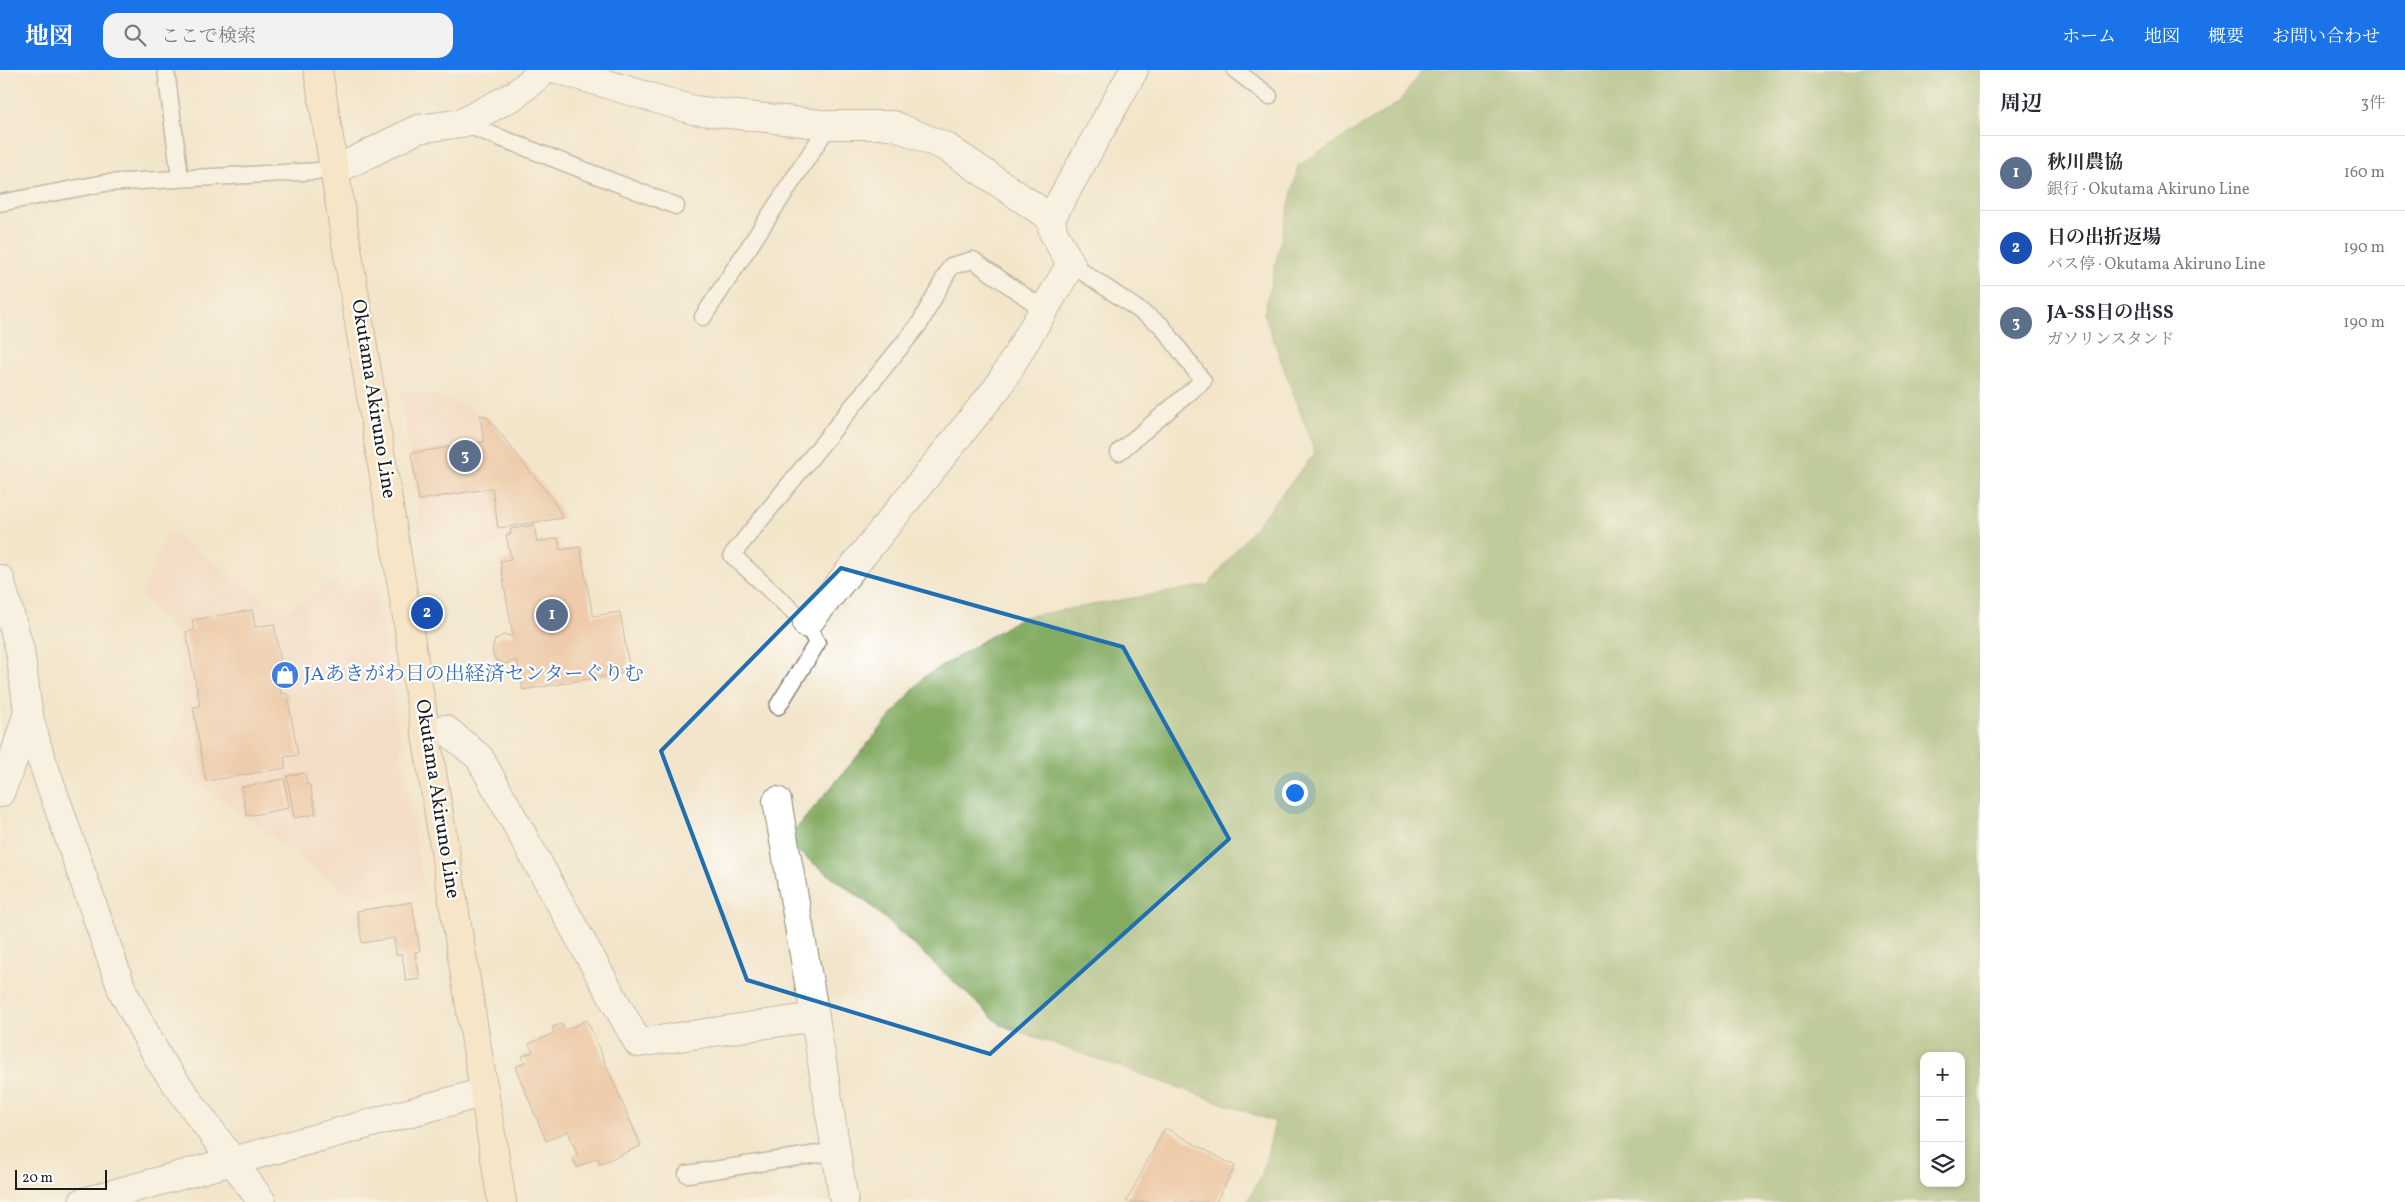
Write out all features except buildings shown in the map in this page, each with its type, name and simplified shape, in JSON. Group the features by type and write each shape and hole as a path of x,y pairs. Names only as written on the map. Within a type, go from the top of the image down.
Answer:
{"main road":[{"name":"Okutama Akiruno Line","path":"318,70 336,170 502,1202"}],"street":[{"path":"336,170 418,128 462,123 516,94 545,70"},
{"path":"560,70 693,110 829,125 892,125 946,147 1051,218"},
{"path":"807,624 998,387 1071,264 1053,232 1051,218 1134,70"},
{"path":"0,579 20,650 28,712 37,746 68,840 123,992 160,1061 262,1202"},
{"path":"0,793 14,760 28,712"},
{"path":"427,732 445,729 479,757 638,1042 815,1017"},
{"path":"777,801 815,1017 844,1202"},
{"path":"83,1202 485,1092"}],"lane":[{"path":"166,70 180,178"},
{"path":"1235,70 1269,96"},
{"path":"462,123 676,206"},
{"path":"703,316 829,125"},
{"path":"0,203 106,182 336,170"},
{"path":"778,706 817,643 807,624 732,556 920,323 951,266 973,260 1043,309"},
{"path":"1071,264 1161,325 1203,381 1119,452"},
{"path":"687,1174 837,1151"}],"highlighted area":[{"path":"841,568 1123,647 1229,839 990,1054 747,980 661,751"}],"shaded area":[{"path":"400,391 431,394 487,416 552,494 566,518 504,529 507,543 426,558"},
{"name":"JAあきがわ日の出経済センターぐりむ","path":"168,529 282,612 336,580 345,591 374,576 423,888 352,900 277,840 167,761 183,716 178,634 141,595"}],"green space":[{"path":"1423,70 1980,70 1980,1202 1247,1202 1262,1174 1275,1122 1001,1025 870,905 785,842 924,677 1022,617 1208,585 1315,453 1264,314 1298,166 1398,103"}],"place":[{"name":"JA-SS日の出SS","path":"465,456"},
{"name":"日の出折返場","path":"427,613"},
{"name":"秋川農協","path":"552,615"},
{"name":"JAあきがわ日の出経済センターぐりむ","path":"285,675"}]}
